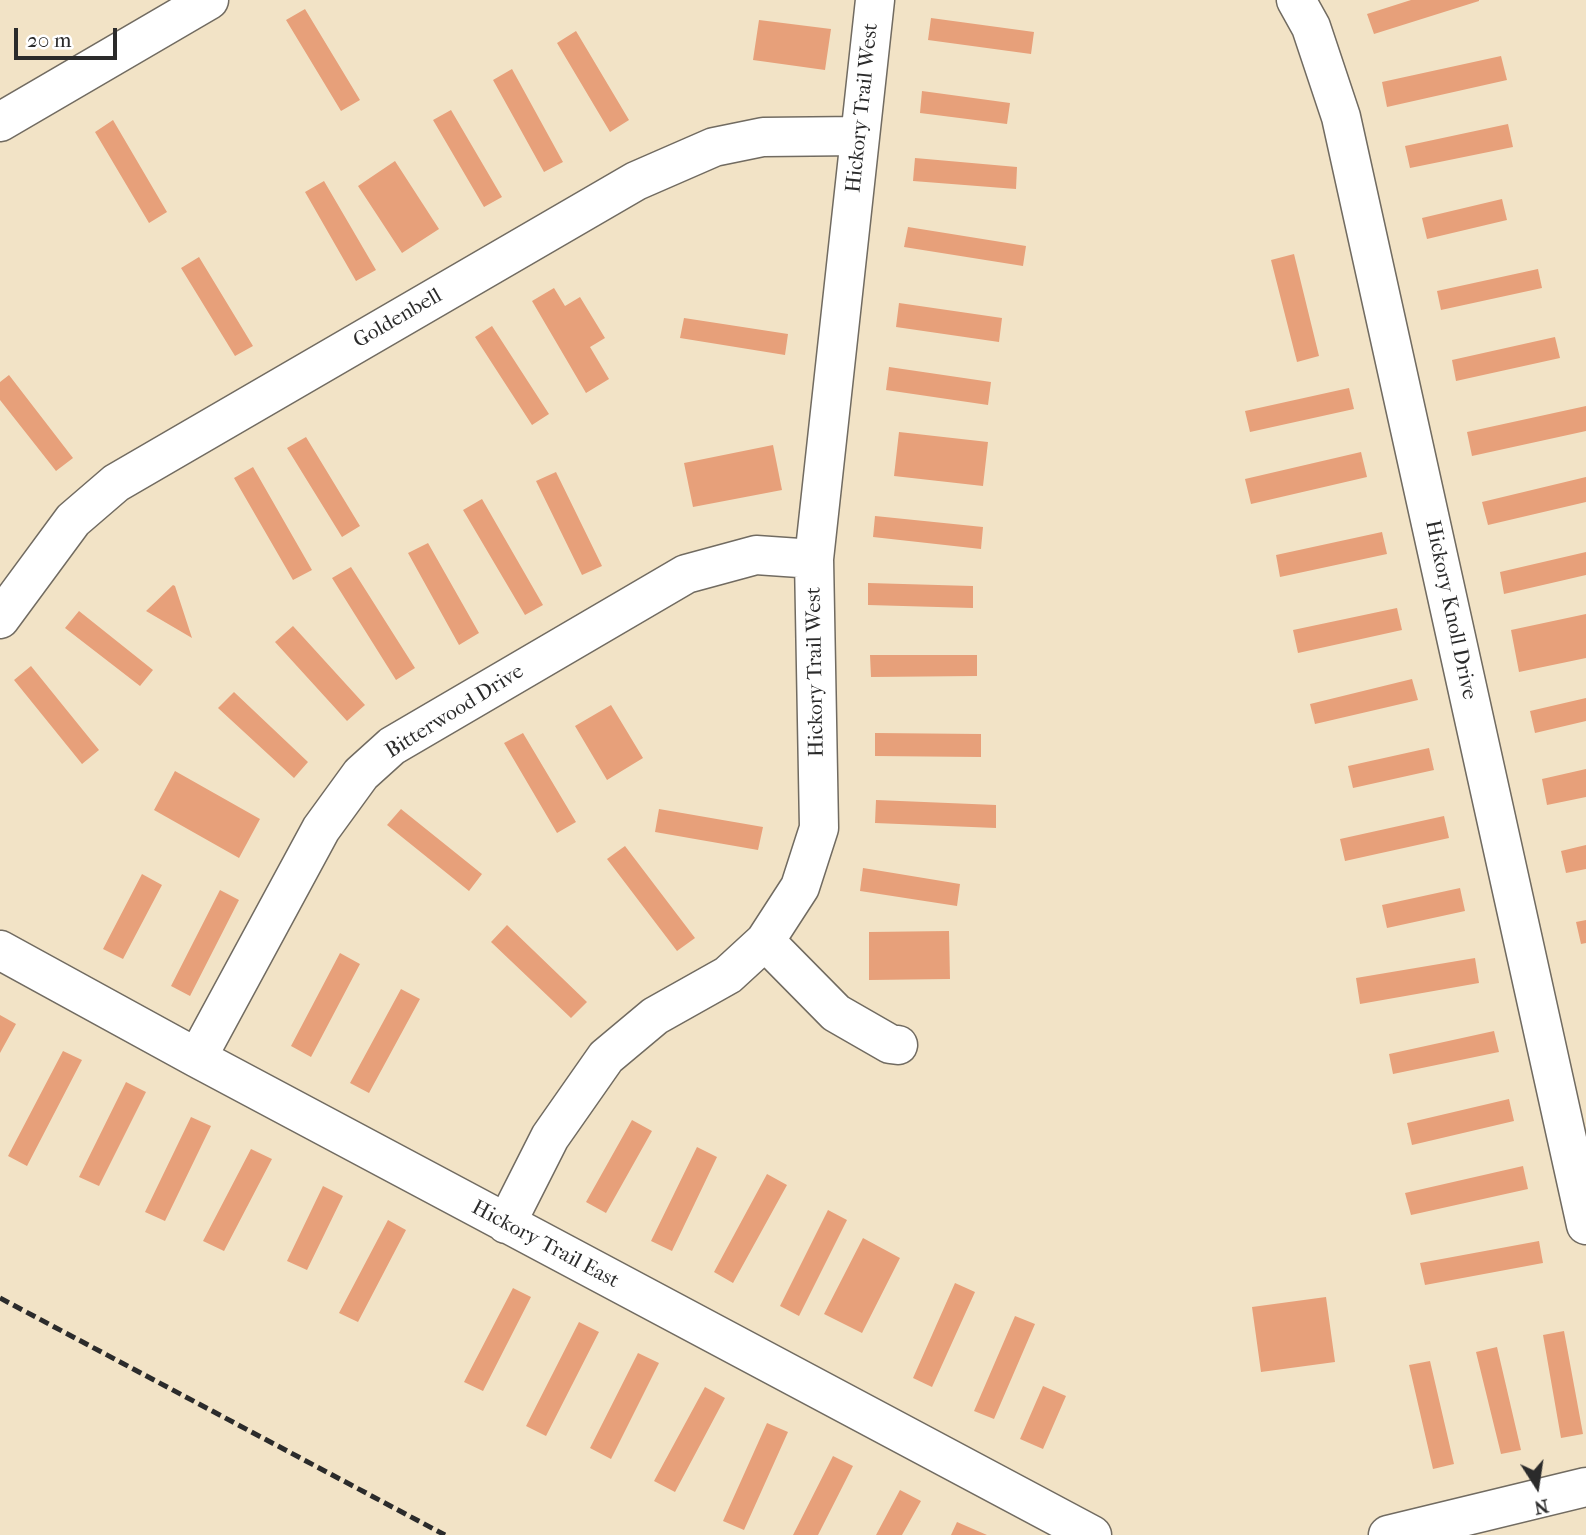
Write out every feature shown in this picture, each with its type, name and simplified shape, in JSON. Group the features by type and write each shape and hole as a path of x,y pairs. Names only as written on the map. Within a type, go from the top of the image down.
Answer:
{"street":[{"path":"0,122 209,0"},
{"name":"Hickory Trail West","path":"506,1224 550,1136 606,1057 655,1016 728,975 765,941 800,887 819,828 814,559 875,0"},
{"name":"Hickory Knoll Drive","path":"1296,0 1311,27 1341,117 1586,1225"},
{"name":"Goldenbell","path":"0,620 73,520 116,483 636,181 714,147 764,137 860,136"},
{"name":"Bitterwood Drive","path":"197,1058 321,829 361,774 392,746 686,574 756,555 814,559"},
{"path":"765,941 836,1013 890,1044 898,1045"},
{"name":"Hickory Trail East","path":"0,950 506,1224 1092,1535"},
{"path":"1388,1535 1586,1487"}],"building":[{"path":"1411,0 1479,1 1374,34 1367,14"},
{"path":"305,9 360,100 341,111 286,20"},
{"path":"931,18 1034,32 1031,54 928,40"},
{"path":"759,20 831,29 825,70 753,60"},
{"path":"576,31 629,120 610,132 557,43"},
{"path":"1501,56 1507,80 1387,107 1382,82"},
{"path":"512,69 563,162 544,172 493,80"},
{"path":"922,91 1010,103 1007,124 920,113"},
{"path":"451,110 502,197 484,207 433,120"},
{"path":"113,120 167,212 149,223 95,132"},
{"path":"1508,124 1513,147 1410,168 1405,146"},
{"path":"915,158 1017,167 1016,189 913,181"},
{"path":"395,161 439,229 402,253 358,186"},
{"path":"324,181 376,270 356,281 305,192"},
{"path":"1502,199 1507,220 1427,239 1422,218"},
{"path":"908,227 1026,246 1023,266 904,247"},
{"path":"1294,254 1319,356 1297,362 1271,260"},
{"path":"199,257 253,346 235,356 181,268"},
{"path":"1538,269 1542,288 1441,310 1437,291"},
{"path":"554,288 565,306 580,297 605,338 590,347 609,379 586,393 532,301"},
{"path":"899,303 1002,318 999,342 896,327"},
{"path":"684,318 788,334 785,355 680,338"},
{"path":"492,326 549,414 532,425 475,337"},
{"path":"1555,337 1560,358 1456,381 1452,360"},
{"path":"889,367 991,382 988,405 886,390"},
{"path":"9,375 73,458 56,471 0,400 0,382"},
{"path":"1349,388 1354,409 1250,432 1245,411"},
{"path":"1586,406 1586,431 1472,456 1467,432"},
{"path":"899,432 988,442 983,486 894,476"},
{"path":"306,437 360,526 342,537 287,448"},
{"path":"773,445 782,490 693,507 684,463"},
{"path":"1361,452 1367,477 1251,504 1245,479"},
{"path":"253,467 312,570 293,580 234,478"},
{"path":"556,472 602,566 582,575 536,481"},
{"path":"1586,477 1586,502 1488,525 1482,502"},
{"path":"482,499 543,605 525,615 463,510"},
{"path":"875,516 983,527 981,549 873,537"},
{"path":"1382,532 1387,554 1280,577 1276,555"},
{"path":"428,543 479,633 459,645 408,553"},
{"path":"1586,552 1586,575 1504,594 1500,572"},
{"path":"351,567 415,668 396,680 332,578"},
{"path":"868,583 973,586 973,608 868,605"},
{"path":"175,586 192,638 146,611"},
{"path":"1397,608 1402,630 1298,653 1293,630"},
{"path":"79,611 153,670 140,686 65,628"},
{"path":"1586,614 1586,658 1519,672 1511,630"},
{"path":"293,626 365,705 347,721 275,642"},
{"path":"870,655 977,655 977,676 871,677"},
{"path":"31,666 99,750 82,764 14,680"},
{"path":"1412,679 1418,700 1315,724 1310,704"},
{"path":"234,692 308,762 294,778 218,708"},
{"path":"1586,698 1586,721 1535,733 1530,711"},
{"path":"611,705 643,758 607,780 575,726"},
{"path":"523,733 576,822 557,833 504,743"},
{"path":"875,733 981,734 981,757 875,756"},
{"path":"1429,748 1434,770 1353,788 1348,766"},
{"path":"1586,769 1586,797 1547,805 1542,779"},
{"path":"175,771 260,819 239,858 154,810"},
{"path":"876,800 996,805 996,828 875,823"},
{"path":"401,809 482,874 469,891 387,825"},
{"path":"659,809 763,827 758,850 655,832"},
{"path":"1444,816 1449,838 1345,861 1340,839"},
{"path":"1586,845 1586,869 1566,873 1561,851"},
{"path":"625,846 695,938 677,951 607,859"},
{"path":"863,868 960,884 957,906 860,891"},
{"path":"142,874 162,885 123,959 103,949"},
{"path":"1460,888 1465,911 1387,928 1382,905"},
{"path":"220,890 239,900 190,996 171,986"},
{"path":"1586,920 1586,943 1581,944 1576,922"},
{"path":"507,925 587,1002 571,1018 491,942"},
{"path":"949,931 950,979 869,980 869,932"},
{"path":"340,953 360,964 311,1057 291,1046"},
{"path":"1475,958 1479,983 1360,1004 1356,978"},
{"path":"401,989 420,999 369,1093 350,1083"},
{"path":"0,1015 16,1024 0,1053"},
{"path":"1494,1031 1499,1052 1393,1074 1389,1054"},
{"path":"63,1051 82,1060 27,1166 8,1156"},
{"path":"126,1082 146,1092 99,1186 79,1177"},
{"path":"1509,1099 1514,1121 1412,1145 1407,1123"},
{"path":"191,1117 211,1126 165,1221 145,1212"},
{"path":"632,1120 652,1131 606,1213 586,1202"},
{"path":"697,1147 717,1157 672,1251 651,1241"},
{"path":"251,1149 272,1159 224,1251 203,1241"},
{"path":"1523,1166 1528,1189 1411,1215 1405,1193"},
{"path":"767,1174 787,1185 733,1283 714,1272"},
{"path":"323,1186 343,1196 307,1270 287,1261"},
{"path":"828,1210 847,1220 799,1316 780,1306"},
{"path":"388,1220 406,1230 358,1322 339,1313"},
{"path":"863,1238 900,1258 862,1333 824,1314"},
{"path":"1539,1241 1543,1263 1425,1285 1420,1263"},
{"path":"955,1283 975,1292 932,1387 913,1378"},
{"path":"513,1288 531,1297 483,1391 464,1382"},
{"path":"1326,1297 1335,1362 1261,1372 1252,1307"},
{"path":"1015,1316 1035,1324 994,1419 974,1411"},
{"path":"579,1322 599,1332 546,1436 526,1426"},
{"path":"1564,1331 1583,1434 1561,1438 1543,1335"},
{"path":"1497,1347 1521,1450 1501,1454 1476,1352"},
{"path":"638,1353 659,1363 611,1459 590,1448"},
{"path":"1430,1361 1454,1464 1433,1469 1409,1365"},
{"path":"1043,1386 1066,1396 1043,1449 1020,1439"},
{"path":"705,1387 725,1398 675,1492 654,1481"},
{"path":"767,1423 788,1432 744,1530 723,1521"},
{"path":"833,1456 853,1466 818,1535 793,1535"},
{"path":"900,1490 921,1501 902,1535 876,1535"},
{"path":"957,1522 987,1535 951,1535"}],"railway":[{"path":"0,1298 445,1535"}]}
